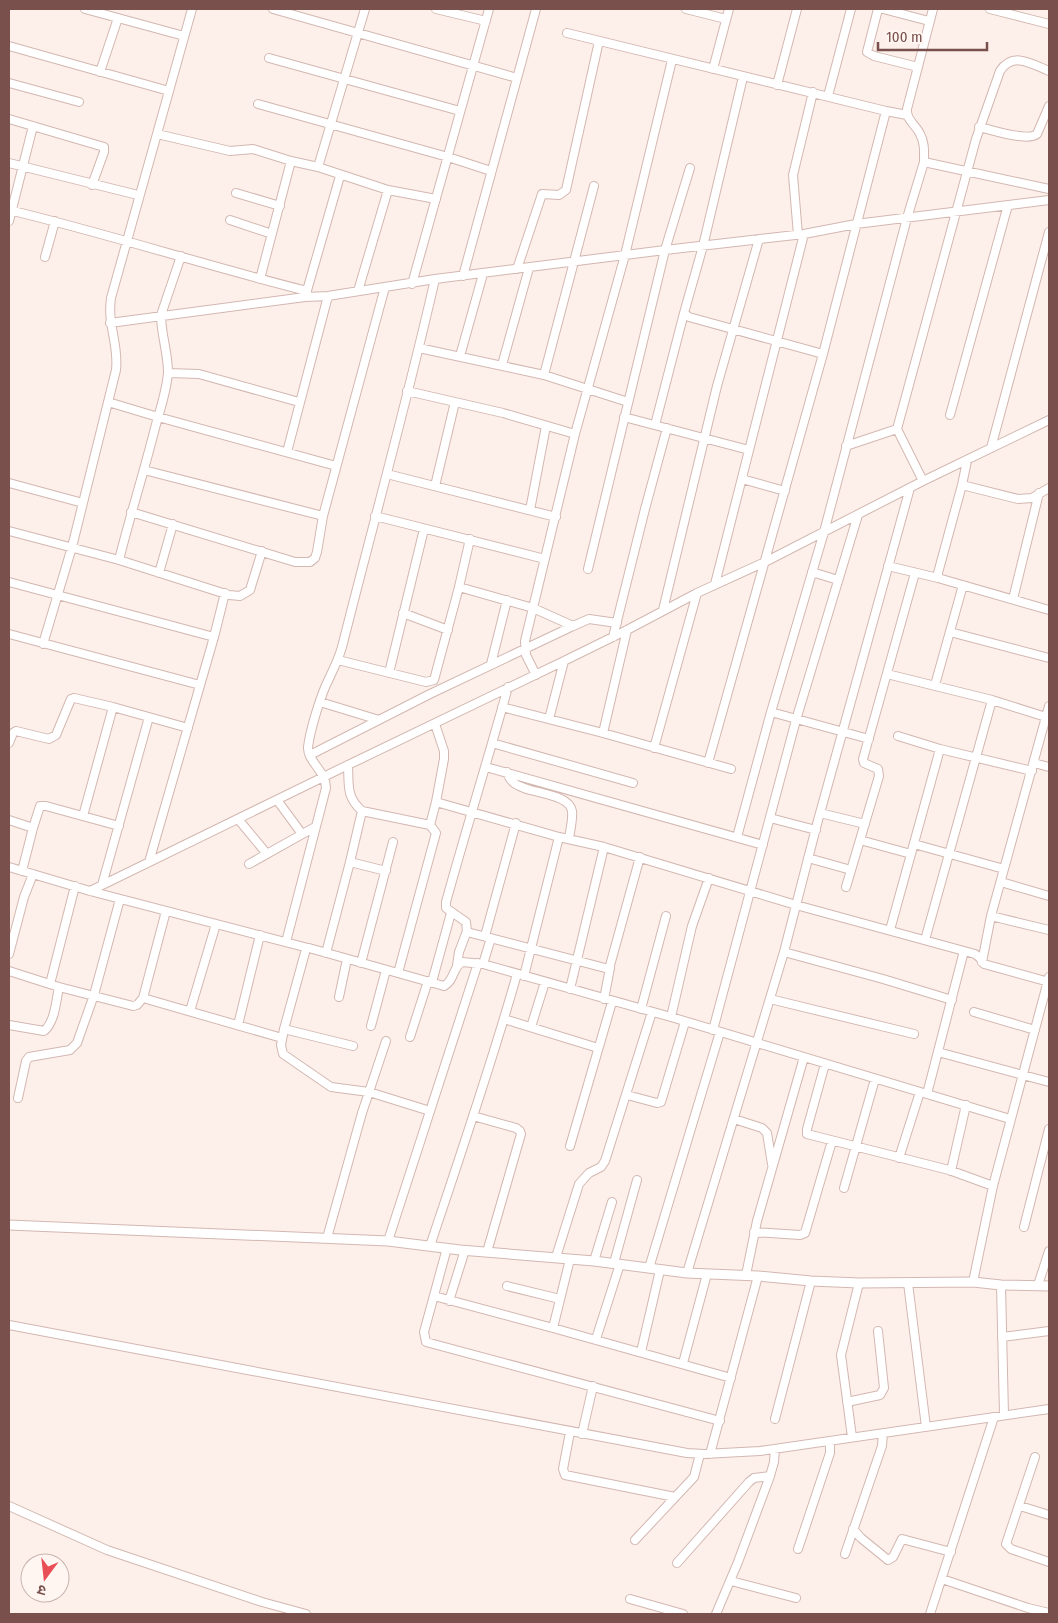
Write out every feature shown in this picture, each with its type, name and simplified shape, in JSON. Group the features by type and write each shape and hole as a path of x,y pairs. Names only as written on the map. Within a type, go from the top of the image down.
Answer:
{"street":[{"path":"86,9 184,36"},
{"path":"43,644 72,547 117,362 110,323 111,298 138,195 192,9"},
{"path":"272,9 517,78"},
{"path":"318,168 364,9"},
{"path":"436,9 486,21"},
{"path":"412,284 489,9"},
{"path":"463,276 536,9"},
{"path":"686,9 726,19"},
{"path":"712,69 729,9"},
{"path":"777,85 798,9"},
{"path":"828,96 851,9"},
{"path":"878,9 867,52 874,56 918,67"},
{"path":"883,9 930,21"},
{"path":"907,115 933,9"},
{"path":"990,9 1049,24"},
{"path":"100,72 118,18"},
{"path":"567,33 672,60 813,92 886,112 907,115 922,136 924,162 907,218 824,532 771,712 737,837"},
{"path":"517,269 542,194 559,195 566,190 599,41"},
{"path":"9,46 169,92"},
{"path":"269,58 460,111"},
{"path":"536,675 524,648 532,608 575,434 625,255 672,60"},
{"path":"923,481 897,429 980,127 1004,64 1016,60 1049,71"},
{"path":"655,425 703,246 743,76"},
{"path":"9,83 78,102"},
{"path":"716,584 778,341 801,235 793,175 813,92"},
{"path":"258,104 492,171"},
{"path":"980,127 1023,137 1034,137 1049,106"},
{"path":"708,763 823,354 886,112"},
{"path":"9,119 104,147 104,152 92,185"},
{"path":"9,221 10,210 24,167 33,126"},
{"path":"157,134 230,150 253,149 388,190 436,199"},
{"path":"260,279 291,161"},
{"path":"924,162 1049,189"},
{"path":"9,163 138,195"},
{"path":"588,569 665,250 690,168"},
{"path":"306,294 340,176"},
{"path":"544,376 594,186"},
{"path":"358,291 388,190"},
{"path":"236,193 280,206"},
{"path":"10,210 127,240 306,294 328,296 436,279 801,235 856,224 1049,200"},
{"path":"950,415 1008,205"},
{"path":"230,220 272,234"},
{"path":"45,257 55,221"},
{"path":"991,448 1049,232"},
{"path":"663,610 704,438 732,329 758,239"},
{"path":"119,560 158,417 168,372 161,315 181,256"},
{"path":"502,365 528,268"},
{"path":"460,356 483,274"},
{"path":"286,942 326,788 324,777 310,755 308,746 325,686 338,660 436,279"},
{"path":"131,512 295,562 310,562 315,558 323,516 385,287"},
{"path":"110,323 306,294"},
{"path":"287,452 328,296"},
{"path":"684,313 689,317 823,354"},
{"path":"419,348 502,365 628,402"},
{"path":"168,372 199,374 299,402"},
{"path":"406,392 455,402 575,434"},
{"path":"108,402 336,466"},
{"path":"435,486 455,402"},
{"path":"624,417 749,450"},
{"path":"90,891 536,675 627,630 697,592 765,562 923,481 1049,420"},
{"path":"530,510 546,426"},
{"path":"613,637 667,428"},
{"path":"846,446 897,429"},
{"path":"938,578 967,461"},
{"path":"144,470 323,516"},
{"path":"387,474 556,517"},
{"path":"742,479 785,491"},
{"path":"9,484 83,503"},
{"path":"962,485 1018,499 1032,498 1049,488"},
{"path":"687,1273 784,952 820,813 910,488"},
{"path":"1013,598 1039,493"},
{"path":"649,1268 716,1031 796,720 858,514"},
{"path":"375,516 545,559"},
{"path":"159,573 173,524"},
{"path":"389,673 424,529"},
{"path":"9,531 119,560 240,596 250,590 262,551"},
{"path":"338,660 426,682 434,680 470,540"},
{"path":"888,566 1013,598 1049,610"},
{"path":"812,572 838,580"},
{"path":"846,887 879,772 878,769 862,761 915,573"},
{"path":"9,582 214,637"},
{"path":"935,685 963,585"},
{"path":"459,587 532,608 572,626"},
{"path":"654,748 697,592"},
{"path":"149,862 225,593"},
{"path":"491,664 507,600"},
{"path":"403,613 448,630"},
{"path":"310,755 491,664 572,626 589,619 617,623"},
{"path":"603,732 627,630"},
{"path":"950,632 1049,658"},
{"path":"9,634 200,685"},
{"path":"549,719 564,661"},
{"path":"887,674 992,700 1048,717"},
{"path":"9,867 90,891 260,935 444,986 453,978 459,952 467,931 466,922 451,913 446,906 508,688"},
{"path":"9,743 13,733 16,731 54,738 71,699 74,698 188,728"},
{"path":"925,940 992,700"},
{"path":"320,702 379,720"},
{"path":"982,962 991,916 1048,717 1049,706"},
{"path":"83,816 113,707"},
{"path":"502,707 603,732 731,769"},
{"path":"771,712 869,738"},
{"path":"102,885 149,717"},
{"path":"430,825 444,759 444,751 435,724"},
{"path":"898,736 976,758 1033,767 1049,767"},
{"path":"492,743 633,783"},
{"path":"890,930 940,748"},
{"path":"348,765 350,798 362,811 430,825 436,833 398,973"},
{"path":"486,767 763,844"},
{"path":"506,772 518,786 554,796 570,806 572,813 569,839"},
{"path":"277,800 302,834"},
{"path":"436,802 516,823 559,837 640,857 796,905 964,951 978,956 988,966 1049,980 993,1186 973,1282"},
{"path":"22,871 38,810 42,806 119,826"},
{"path":"326,953 362,811"},
{"path":"820,813 865,824"},
{"path":"770,818 816,830"},
{"path":"238,819 267,854"},
{"path":"9,820 33,828"},
{"path":"388,1241 480,964 516,823"},
{"path":"249,864 315,827"},
{"path":"430,1246 504,1019 530,949 559,837"},
{"path":"860,840 911,854"},
{"path":"361,963 393,842"},
{"path":"914,844 1004,869"},
{"path":"570,988 604,847"},
{"path":"604,999 610,968 640,857"},
{"path":"808,858 851,870"},
{"path":"350,862 386,871"},
{"path":"9,954 24,896 33,874"},
{"path":"670,1017 692,926 709,878"},
{"path":"1001,882 1049,896"},
{"path":"50,984 75,886"},
{"path":"18,1098 26,1062 29,1057 74,1048 94,995 120,898"},
{"path":"9,971 59,987 133,1006 138,1005 143,998 166,911"},
{"path":"410,1037 430,982 451,913"},
{"path":"641,1009 666,916"},
{"path":"991,916 1049,930"},
{"path":"190,1011 216,924"},
{"path":"467,931 530,949 610,968"},
{"path":"238,1025 260,935"},
{"path":"308,948 305,951 283,1034 281,1045 283,1054 331,1088 369,1092 430,1111"},
{"path":"899,1158 938,1052 964,951"},
{"path":"784,952 952,1000"},
{"path":"339,997 347,959"},
{"path":"457,965 465,961 480,964 570,988 1010,1119"},
{"path":"371,1026 386,970"},
{"path":"530,1027 545,982"},
{"path":"9,1025 44,1031 50,1022 59,987"},
{"path":"143,998 238,1025 353,1046"},
{"path":"770,999 914,1034"},
{"path":"570,1146 612,1002"},
{"path":"556,1257 579,1184 584,1177 601,1167 605,1161 652,1012"},
{"path":"974,1012 1035,1030"},
{"path":"504,1019 598,1048"},
{"path":"627,1095 661,1102 685,1022"},
{"path":"327,1238 386,1040"},
{"path":"938,1052 1049,1082"},
{"path":"746,1275 754,1232 804,1057"},
{"path":"825,1064 806,1132 810,1136 950,1171 993,1186"},
{"path":"844,1188 875,1079"},
{"path":"950,1171 966,1106"},
{"path":"473,1116 516,1128 521,1134 487,1252"},
{"path":"734,1119 762,1128 767,1133 773,1166"},
{"path":"1024,1227 1049,1129"},
{"path":"754,1232 800,1236 805,1233 832,1141"},
{"path":"596,1339 617,1264 637,1180"},
{"path":"594,1261 612,1202"},
{"path":"9,1225 388,1241 465,1250 594,1261 687,1273 746,1275 811,1281 859,1283 973,1282 1001,1285 1049,1286"},
{"path":"446,1248 424,1332 426,1342 720,1421"},
{"path":"449,1300 465,1250"},
{"path":"1038,1285 1049,1252"},
{"path":"553,1328 570,1259"},
{"path":"641,1352 660,1270"},
{"path":"683,1363 707,1274"},
{"path":"710,1454 758,1276"},
{"path":"775,1419 811,1281"},
{"path":"852,1437 841,1355 859,1283"},
{"path":"908,1283 926,1427"},
{"path":"1001,1285 1004,1416"},
{"path":"507,1286 560,1299"},
{"path":"434,1296 596,1339 732,1378"},
{"path":"9,1335 11,1326 569,1436 582,1434 687,1453 699,1458 710,1454 775,1455 830,1446 852,1437 883,1439 926,1427 992,1422 1004,1416 1049,1409"},
{"path":"847,1402 880,1395 883,1392 878,1331"},
{"path":"1002,1337 1049,1331"},
{"path":"582,1434 593,1386"},
{"path":"930,1614 992,1422"},
{"path":"569,1436 563,1469 565,1476 675,1498"},
{"path":"845,1554 883,1439"},
{"path":"798,1549 830,1446"},
{"path":"716,1614 731,1580 770,1476 775,1455"},
{"path":"1035,1457 1020,1506 1006,1541 1007,1547 1049,1562"},
{"path":"635,1540 694,1477 699,1458"},
{"path":"677,1564 749,1482 754,1478 770,1476"},
{"path":"9,1506 107,1550 262,1602 306,1614"},
{"path":"1020,1506 1049,1515"},
{"path":"853,1529 888,1560 893,1558 902,1539 951,1552"},
{"path":"942,1579 1028,1608 1049,1613"},
{"path":"731,1580 796,1598"},
{"path":"630,1599 683,1614"}],"waterway":[{"path":"281,1380 531,1427"}]}
